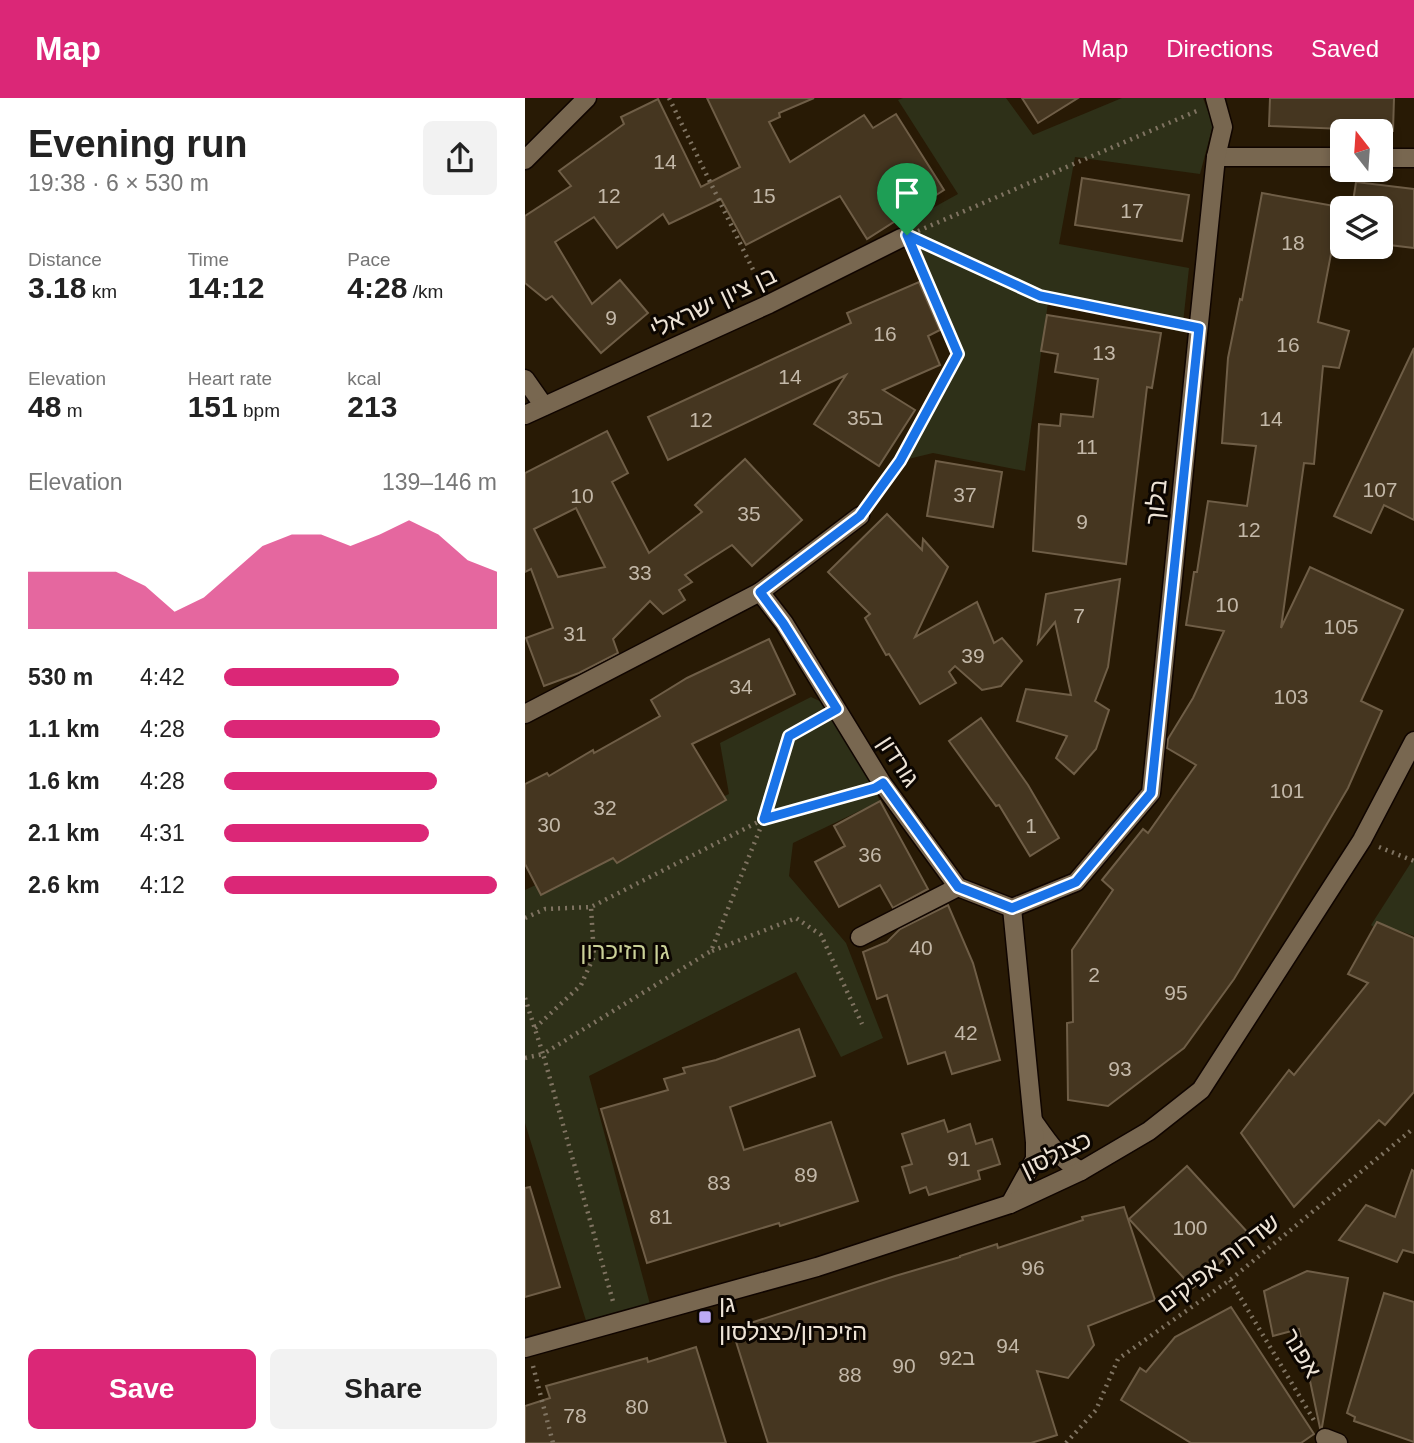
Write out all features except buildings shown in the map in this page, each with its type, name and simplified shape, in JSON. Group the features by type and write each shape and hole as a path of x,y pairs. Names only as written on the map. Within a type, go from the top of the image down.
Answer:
{"street":[{"path":"525,160 587,98"},
{"name":"בלוך","path":"1012,908 1076,882 1151,793 1216,157 1223,127 1215,101"},
{"path":"1216,157 1330,158"},
{"path":"1393,158 1414,158"},
{"name":"בן ציון ישראלי","path":"525,415 769,304 904,237"},
{"path":"525,379 544,406"},
{"path":"525,714 760,592 860,516"},
{"name":"גורדון","path":"760,592 783,623 883,783 958,887"},
{"name":"כצנלסון","path":"527,1348 817,1267 1010,1204 1081,1171 1149,1131 1201,1090 1362,840 1414,741"},
{"path":"860,937 958,887 1012,908 1035,1159 1010,1204"},
{"path":"1033,1120 1055,1152 1065,1162 1081,1171"}],"path":[{"path":"669,98 769,304"},
{"path":"904,237 1215,101"},
{"path":"904,237 1040,296 1199,328"},
{"path":"860,516 900,461 958,354 904,237"},
{"path":"711,951 764,819 789,736 837,709"},
{"path":"525,918 545,909 591,907 764,819 875,788 883,783"},
{"path":"1362,840 1414,861"},
{"path":"535,1028 581,985 594,957 591,907"},
{"path":"525,1058 543,1054 711,951 796,918 821,934 862,1024"},
{"path":"525,998 619,1323"},
{"name":"שדרות אפיקים","path":"1066,1443 1096,1410 1118,1359 1230,1280 1414,1128"},
{"name":"אפנר","path":"1230,1280 1331,1441"},
{"path":"527,1348 553,1443"}],"green space":[{"path":"1006,98 1033,135 1122,98 1203,98 1213,125 1200,174 1075,157 1059,244 1189,268 1182,332 1048,302 1025,471 933,453 900,461 958,354 902,225 958,194 898,100"},
{"name":"גן הזיכרון","path":"811,697 837,709 880,801 793,843 789,876 846,943 883,1038 841,1057 796,972 589,1076 651,1308 587,1324 525,1123 525,890 729,794 720,743"},
{"path":"1414,858 1414,936 1398,930 1387,937 1371,925"}],"place":[{"name":"גן הזיכרון/כצנלסון","path":"705,1317"}],"route":[{"path":"907,235 1040,296 1199,328 1151,793 1076,882 1012,908 958,887 883,783 875,788 764,819 789,736 837,709 783,623 760,592 860,516 900,461 958,354 907,235"}]}
